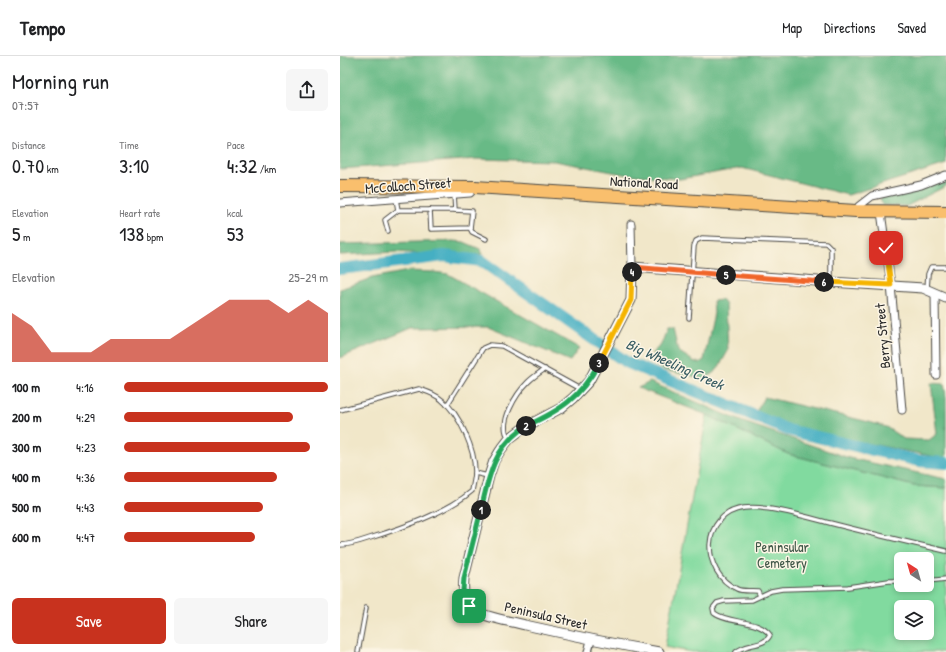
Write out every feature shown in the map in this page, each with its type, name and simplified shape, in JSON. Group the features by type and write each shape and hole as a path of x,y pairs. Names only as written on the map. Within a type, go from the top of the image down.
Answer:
{"main road":[{"name":"National Road","path":"340,186 475,188 856,211 946,212"}],"street":[{"path":"856,211 859,206 872,196 921,185 946,175"},
{"name":"McColloch Street","path":"340,203 470,193 475,188"},
{"name":"Berry Street","path":"881,212 891,285 902,410"},
{"path":"631,224 632,267 923,288 946,298"},
{"name":"Peninsula Street","path":"632,267 631,300 589,381 561,408 525,427 510,438 494,461 464,578 463,590 469,606 474,610 493,618 591,640 659,652"},
{"path":"931,291 936,375"},
{"path":"588,652 591,640"}],"lane":[{"path":"454,194 455,210"},
{"path":"396,198 398,210"},
{"path":"388,231 385,220 398,210 472,211 470,228 472,232 486,239"},
{"path":"430,210 431,229 470,228"},
{"path":"689,318 696,241 702,238 826,243 831,248 831,282"},
{"path":"931,291 928,274 932,267 946,267"},
{"path":"447,405 485,346 490,345 502,346 581,390"},
{"path":"510,438 506,434 505,429 511,406 517,395 528,382 545,369"},
{"path":"340,410 419,389 431,392 443,400 463,426 473,458 475,473 472,491 454,504 400,529 358,542 340,545"},
{"path":"475,473 489,476"},
{"path":"760,596 758,591 738,590 730,585 722,579 716,571 712,561 710,539 714,528 722,518 732,511 744,508 759,508 806,517 946,551"},
{"path":"934,580 946,579"},
{"path":"736,652 744,646 763,642 768,639 770,635 767,631 750,624 719,617 714,613 713,608 717,603 724,601 752,600 771,591 782,589 848,587 894,581"},
{"path":"358,652 366,608"}],"green space":[{"path":"340,56 946,56 946,164 848,195 742,168 680,179 623,174 555,161 476,159 340,169"},
{"path":"946,180 946,186 907,206 882,205 880,198"},
{"path":"464,242 480,249 482,254 458,256 396,252 340,255 340,244"},
{"path":"408,271 448,274 579,348 570,361 488,327 412,328 340,358 340,289 372,278"},
{"path":"722,300 726,305 728,351 717,370 705,379 664,370 655,364 652,353 661,345 667,329 673,329 678,351 693,361 699,363 704,360 714,313 713,301"},
{"path":"650,382 743,422 849,458 946,479 946,488 914,486 788,454 707,415 638,388"},
{"path":"931,383 944,384 946,397 946,459 805,431 756,412 764,397 886,427 904,439 929,440 937,434"},
{"name":"Peninsular Cemetery","path":"707,415 788,454 914,486 946,488 946,652 692,652 665,647"}],"waterway":[{"name":"Big Wheeling Creek","path":"340,269 444,256 482,261 626,362 788,430 919,461 946,463"}],"route":[{"path":"469,606 463,590 464,578 494,461 510,438 525,427 561,408 589,381 631,300 632,267 891,285 886,248"}]}
